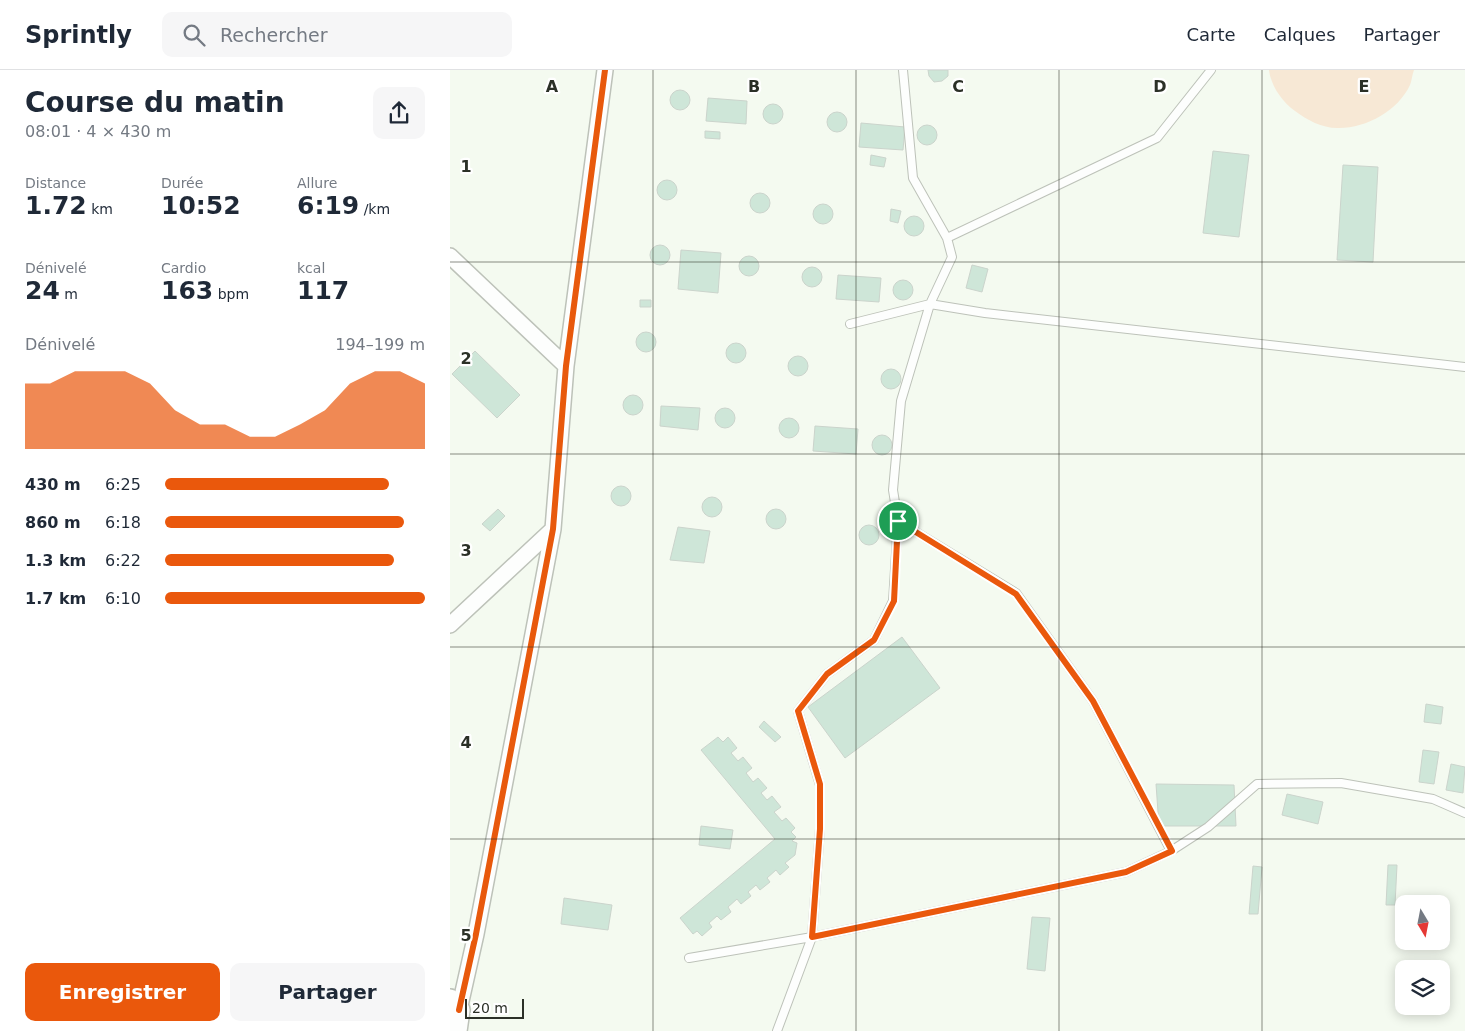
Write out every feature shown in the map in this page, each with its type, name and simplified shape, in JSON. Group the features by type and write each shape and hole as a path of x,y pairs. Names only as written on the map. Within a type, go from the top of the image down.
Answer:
{"street":[{"path":"456,1031 455,1005 476,934 552,529 566,366 605,70"},
{"path":"450,256 566,366"},
{"path":"450,625 552,529"}],"lane":[{"path":"777,1031 812,937 820,829 820,784 798,711 827,674 874,640 894,601 898,521 893,490 901,401 930,304 952,257 948,238 913,178 903,70"},
{"path":"948,238 1157,138 1211,70"},
{"path":"850,324 930,304 985,313 1465,368"},
{"path":"898,521 1016,594 1093,701 1172,851"},
{"path":"689,958 812,937 1126,872 1172,851 1208,827 1257,784 1342,783 1433,799 1465,813"}],"shaded area":[{"path":"1269,70 1414,70 1410,85 1405,94 1380,117 1348,128 1337,128 1315,123 1290,107 1275,88"}],"building":[{"path":"928,70 948,70 948,76 942,81 934,82 929,76"},
{"path":"680,90 687,93 690,100 687,107 680,110 673,107 670,100 673,93"},
{"path":"708,98 747,101 746,124 706,121"},
{"path":"773,104 780,107 783,114 780,121 773,124 766,121 763,114 766,107"},
{"path":"837,112 844,115 847,122 844,129 837,132 830,129 827,122 830,115"},
{"path":"861,123 905,127 903,150 859,147"},
{"path":"927,125 934,128 937,135 934,142 927,145 920,142 917,135 920,128"},
{"path":"705,131 720,132 720,139 705,138"},
{"path":"1213,151 1249,155 1239,237 1203,233"},
{"path":"871,155 886,158 884,167 870,165"},
{"path":"1343,165 1378,167 1373,262 1337,260"},
{"path":"667,180 674,183 677,190 674,197 667,200 660,197 657,190 660,183"},
{"path":"760,193 767,196 770,203 767,210 760,213 753,210 750,203 753,196"},
{"path":"823,204 830,207 833,214 830,221 823,224 816,221 813,214 816,207"},
{"path":"891,209 901,211 898,223 890,221"},
{"path":"914,216 921,219 924,226 921,233 914,236 907,233 904,226 907,219"},
{"path":"660,245 667,248 670,255 667,262 660,265 653,262 650,255 653,248"},
{"path":"681,250 721,253 718,293 678,289"},
{"path":"749,256 756,259 759,266 756,273 749,276 742,273 739,266 742,259"},
{"path":"972,265 988,269 982,292 966,288"},
{"path":"812,267 819,270 822,277 819,284 812,287 805,284 802,277 805,270"},
{"path":"838,275 881,278 879,302 836,299"},
{"path":"903,280 910,283 913,290 910,297 903,300 896,297 893,290 896,283"},
{"path":"640,300 651,300 651,307 640,307"},
{"path":"646,332 653,335 656,342 653,349 646,352 639,349 636,342 639,335"},
{"path":"736,343 743,346 746,353 743,360 736,363 729,360 726,353 729,346"},
{"path":"475,351 520,395 497,418 452,374"},
{"path":"798,356 805,359 808,366 805,373 798,376 791,373 788,366 791,359"},
{"path":"891,369 898,372 901,379 898,386 891,389 884,386 881,379 884,372"},
{"path":"633,395 640,398 643,405 640,412 633,415 626,412 623,405 626,398"},
{"path":"661,406 700,408 698,430 660,426"},
{"path":"725,408 732,411 735,418 732,425 725,428 718,425 715,418 718,411"},
{"path":"789,418 796,421 799,428 796,435 789,438 782,435 779,428 782,421"},
{"path":"815,426 858,429 856,454 813,451"},
{"path":"882,435 889,438 892,445 889,452 882,455 875,452 872,445 875,438"},
{"path":"621,486 628,489 631,496 628,503 621,506 614,503 611,496 614,489"},
{"path":"712,497 719,500 722,507 719,514 712,517 705,514 702,507 705,500"},
{"path":"498,509 505,516 490,531 482,524"},
{"path":"776,509 783,512 786,519 783,526 776,529 769,526 766,519 769,512"},
{"path":"869,525 876,528 879,535 876,542 869,545 862,542 859,535 862,528"},
{"path":"678,527 710,531 704,563 670,560"},
{"path":"902,637 940,688 845,758 808,707"},
{"path":"1426,704 1443,707 1441,724 1424,722"},
{"path":"764,721 781,737 775,742 759,727"},
{"path":"718,737 723,742 728,737 737,748 731,753 738,761 743,757 752,768 746,773 753,782 758,778 767,788 761,793 767,800 772,796 781,807 774,812 782,821 786,818 795,828 791,832 796,837 792,841 797,843 795,855 785,863 789,867 780,875 776,870 767,878 770,882 760,890 756,885 748,892 751,896 741,904 737,899 728,907 731,912 721,920 717,916 709,923 712,927 702,936 697,931 693,934 680,918 775,839 701,750"},
{"path":"1423,750 1439,752 1434,784 1419,782"},
{"path":"1451,764 1465,767 1463,793 1446,790"},
{"path":"1156,784 1234,785 1236,826 1159,826"},
{"path":"1287,794 1323,802 1318,824 1282,815"},
{"path":"701,826 733,830 730,849 699,845"},
{"path":"1388,865 1397,865 1395,905 1386,905"},
{"path":"1253,866 1262,867 1258,914 1249,914"},
{"path":"564,898 612,905 608,930 561,924"},
{"path":"1032,917 1050,918 1045,971 1027,969"}],"cycle path":[{"path":"459,1010 476,934 553,529 566,366 605,70"}],"route":[{"path":"898,521 1016,594 1093,701 1172,851 1126,872 812,937 820,829 820,784 798,711 827,674 874,640 894,601 898,521"}]}
